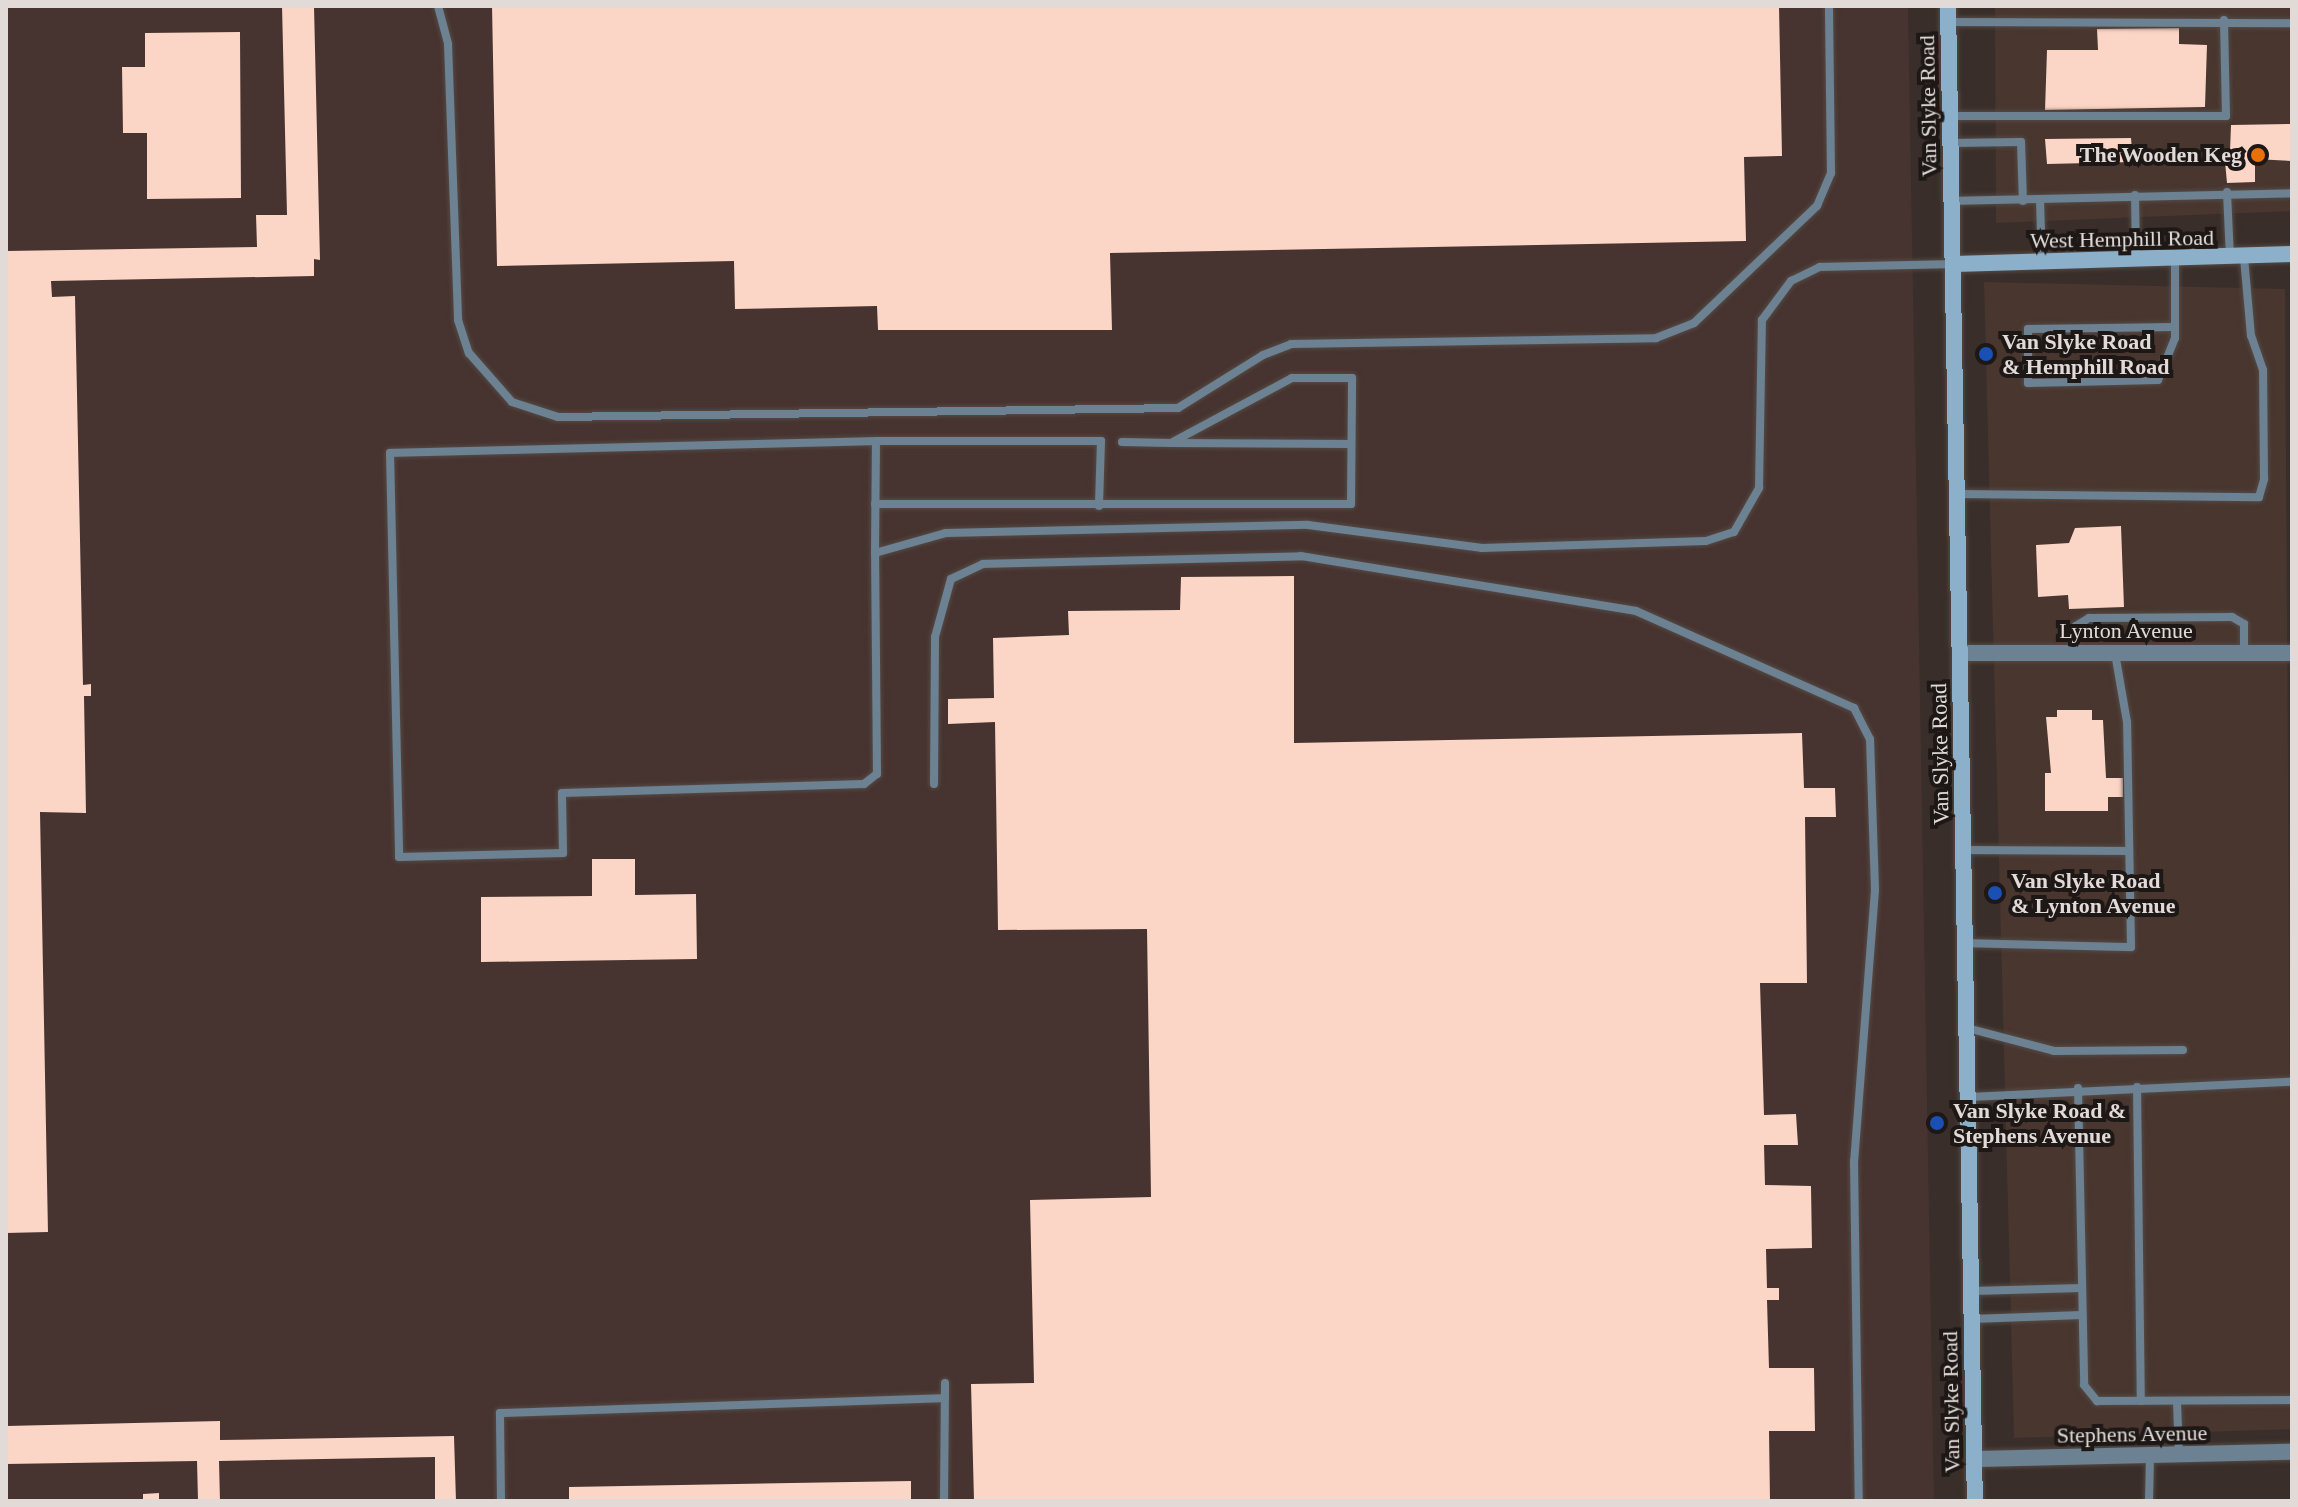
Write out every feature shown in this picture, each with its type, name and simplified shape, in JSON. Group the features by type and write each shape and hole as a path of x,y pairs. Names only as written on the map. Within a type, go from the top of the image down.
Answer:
{"street":[{"name":"Van Slyke Road","path":"1948,14 1975,1501"},
{"name":"West Hemphill Road","path":"1954,264 2292,254"},
{"name":"Lynton Avenue","path":"1961,653 2292,653"},
{"name":"Stephens Avenue","path":"1974,1459 2292,1452"}],"lane":[{"path":"438,6 448,44 458,320 469,353 512,402 558,417 1178,408 1263,355 1291,344 1656,338 1694,323 1817,206 1831,173 1829,6"},
{"path":"1948,14 2292,23"},
{"path":"1950,116 2226,116 2224,20"},
{"path":"1950,143 2021,142 2023,201"},
{"path":"1952,201 2227,192 2292,193"},
{"path":"1957,494 2259,497 2264,479 2263,370 2251,336 2227,192"},
{"path":"2135,195 2136,261"},
{"path":"2040,200 2042,263"},
{"path":"2175,259 2175,327 2158,380 2028,383 2028,329 2175,327"},
{"path":"875,553 946,533 1308,525 1482,548 1706,541 1734,532 1759,488 1762,320 1791,281 1820,267 1954,264"},
{"path":"875,504 1351,504 1352,378 1292,378 1171,443"},
{"path":"876,441 877,774 864,784 562,793 563,853 399,857 390,453 876,441 1101,441 1099,506"},
{"path":"1122,442 1351,444"},
{"path":"934,784 935,637 951,579 983,564 1301,556 1621,608 1854,708 1870,739 1875,890 1854,1161 1859,1501"},
{"path":"2074,653 2076,626 2089,618 2232,617 2244,624 2244,653"},
{"path":"1965,943 2131,947 2127,722 2115,653"},
{"path":"1964,850 2129,851"},
{"path":"1966,1028 2054,1051 2183,1050"},
{"path":"1967,1097 2078,1088 2292,1082"},
{"path":"2137,1087 2141,1401"},
{"path":"2078,1088 2084,1385 2097,1401 2292,1400"},
{"path":"1972,1291 2082,1288"},
{"path":"1972,1319 2082,1315"},
{"path":"944,1501 945,1383"},
{"path":"501,1501 500,1413 945,1398"},
{"path":"2177,1402 2179,1454"},
{"path":"2149,1501 2150,1456"}],"shaded area":[{"path":"6,6 1908,6 1934,1501 6,1501"},
{"path":"1995,6 2292,6 2292,211 1996,223"},
{"path":"1984,282 2285,289 2292,1429 2014,1438"}],"building":[{"path":"282,6 314,6 320,260 314,259 314,276 51,281 52,297 75,296 83,685 91,684 91,696 84,696 86,813 40,812 48,1232 6,1233 6,251 257,247 256,215 287,215"},
{"path":"492,6 1779,6 1782,156 1744,157 1746,241 1110,253 1112,330 878,330 877,306 735,309 734,261 497,266"},
{"path":"2179,28 2179,44 2207,45 2205,107 2045,110 2047,50 2098,50 2097,29"},
{"path":"240,32 241,198 147,199 147,133 123,133 122,67 145,67 145,33"},
{"name":"The Wooden Keg","path":"2292,124 2292,161 2255,159 2255,182 2227,183 2224,151 2230,151 2231,125"},
{"path":"2131,138 2133,162 2047,164 2045,139"},
{"path":"2121,526 2124,607 2069,609 2068,595 2038,597 2036,545 2069,543 2075,528"},
{"path":"1294,576 1294,743 1802,733 1804,788 1835,788 1836,817 1805,817 1807,983 1760,983 1764,1115 1796,1114 1798,1145 1764,1145 1765,1185 1811,1186 1812,1248 1766,1249 1767,1288 1779,1288 1779,1300 1767,1300 1769,1368 1814,1368 1815,1431 1769,1431 1770,1501 974,1501 971,1384 1034,1383 1030,1200 1151,1197 1147,929 998,930 995,722 948,724 948,699 994,698 993,638 1069,635 1068,611 1180,610 1181,577"},
{"path":"2057,710 2092,710 2092,720 2103,720 2106,778 2123,778 2123,797 2108,797 2108,811 2045,811 2045,773 2051,773 2046,717 2057,717"},
{"path":"592,859 635,859 635,895 696,894 697,959 481,962 481,897 592,896"},
{"path":"220,1421 220,1440 454,1436 456,1501 435,1501 435,1457 219,1461 220,1501 198,1501 197,1461 6,1464 6,1426"},
{"path":"911,1481 911,1501 569,1501 569,1487"},
{"path":"159,1493 159,1501 143,1501 143,1494"}],"place":[{"name":"The Wooden Keg","path":"2258,155"},
{"name":"Van Slyke Road & Hemphill Road","path":"1986,354"},
{"name":"Van Slyke Road & Lynton Avenue","path":"1995,893"},
{"name":"Van Slyke Road & Stephens Avenue","path":"1937,1123"}]}
